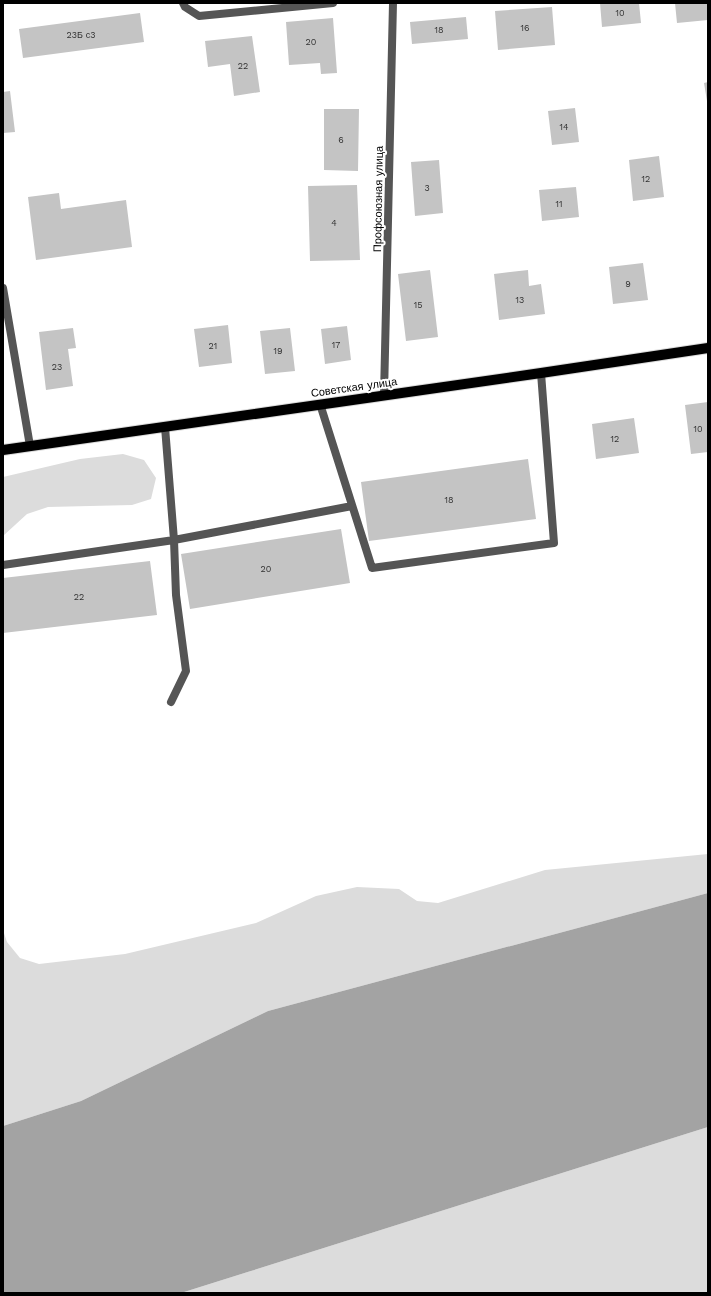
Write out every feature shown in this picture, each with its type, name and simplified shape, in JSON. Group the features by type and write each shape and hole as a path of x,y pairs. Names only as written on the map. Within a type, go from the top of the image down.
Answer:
{"main road":[{"name":"Советская улица","path":"3,450 708,348"}],"street":[{"path":"183,3 185,7 199,16 333,3"},
{"name":"Профсоюзная улица","path":"384,395 393,3"},
{"path":"3,288 30,446"},
{"path":"320,404 372,568 554,543 541,373"},
{"path":"165,427 174,540 176,595 186,671 171,702"},
{"path":"3,565 174,540 352,506"}],"shaded area":[{"path":"123,454 144,460 156,478 151,499 132,505 48,507 27,514 3,536 3,477 80,459"},
{"path":"708,854 708,893 268,1011 81,1101 3,1126 3,930 7,942 20,958 39,964 125,954 256,923 316,896 357,887 399,889 417,901 438,903 545,870"},
{"path":"708,893 708,1127 181,1293 3,1293 3,1126 81,1101 268,1011"},
{"path":"708,1127 708,1293 181,1293"}],"building":[{"path":"600,3 639,3 641,23 602,27"},
{"path":"675,3 708,3 708,20 677,23"},
{"path":"552,7 555,45 498,50 495,11"},
{"path":"140,13 144,42 23,58 19,29"},
{"path":"466,17 468,39 412,44 410,22"},
{"path":"333,18 337,73 321,74 320,63 289,65 286,22"},
{"path":"252,36 260,92 234,96 230,64 208,67 205,41"},
{"path":"708,82 708,101 707,101 704,83"},
{"path":"10,91 15,132 3,133 3,92"},
{"path":"575,108 579,142 552,145 548,111"},
{"path":"324,109 359,109 358,171 324,170"},
{"path":"659,156 664,197 633,201 629,160"},
{"path":"439,160 443,213 415,216 411,162"},
{"path":"357,185 360,260 310,261 308,186"},
{"path":"576,187 579,217 542,221 539,190"},
{"path":"59,193 61,209 126,200 132,247 36,260 28,197"},
{"path":"643,263 648,300 613,304 609,267"},
{"path":"430,270 438,337 406,341 398,274"},
{"path":"528,270 529,286 541,284 545,314 499,320 494,274"},
{"path":"228,325 232,363 199,367 194,329"},
{"path":"347,326 351,360 325,364 321,329"},
{"path":"73,328 76,348 68,349 73,386 46,390 39,332"},
{"path":"290,328 295,371 265,374 260,331"},
{"path":"708,402 708,452 691,454 685,405"},
{"path":"634,418 639,453 596,459 592,424"},
{"path":"528,459 536,519 369,541 361,482"},
{"path":"341,529 350,583 190,609 181,554"},
{"path":"150,561 157,615 3,633 3,578"}]}
